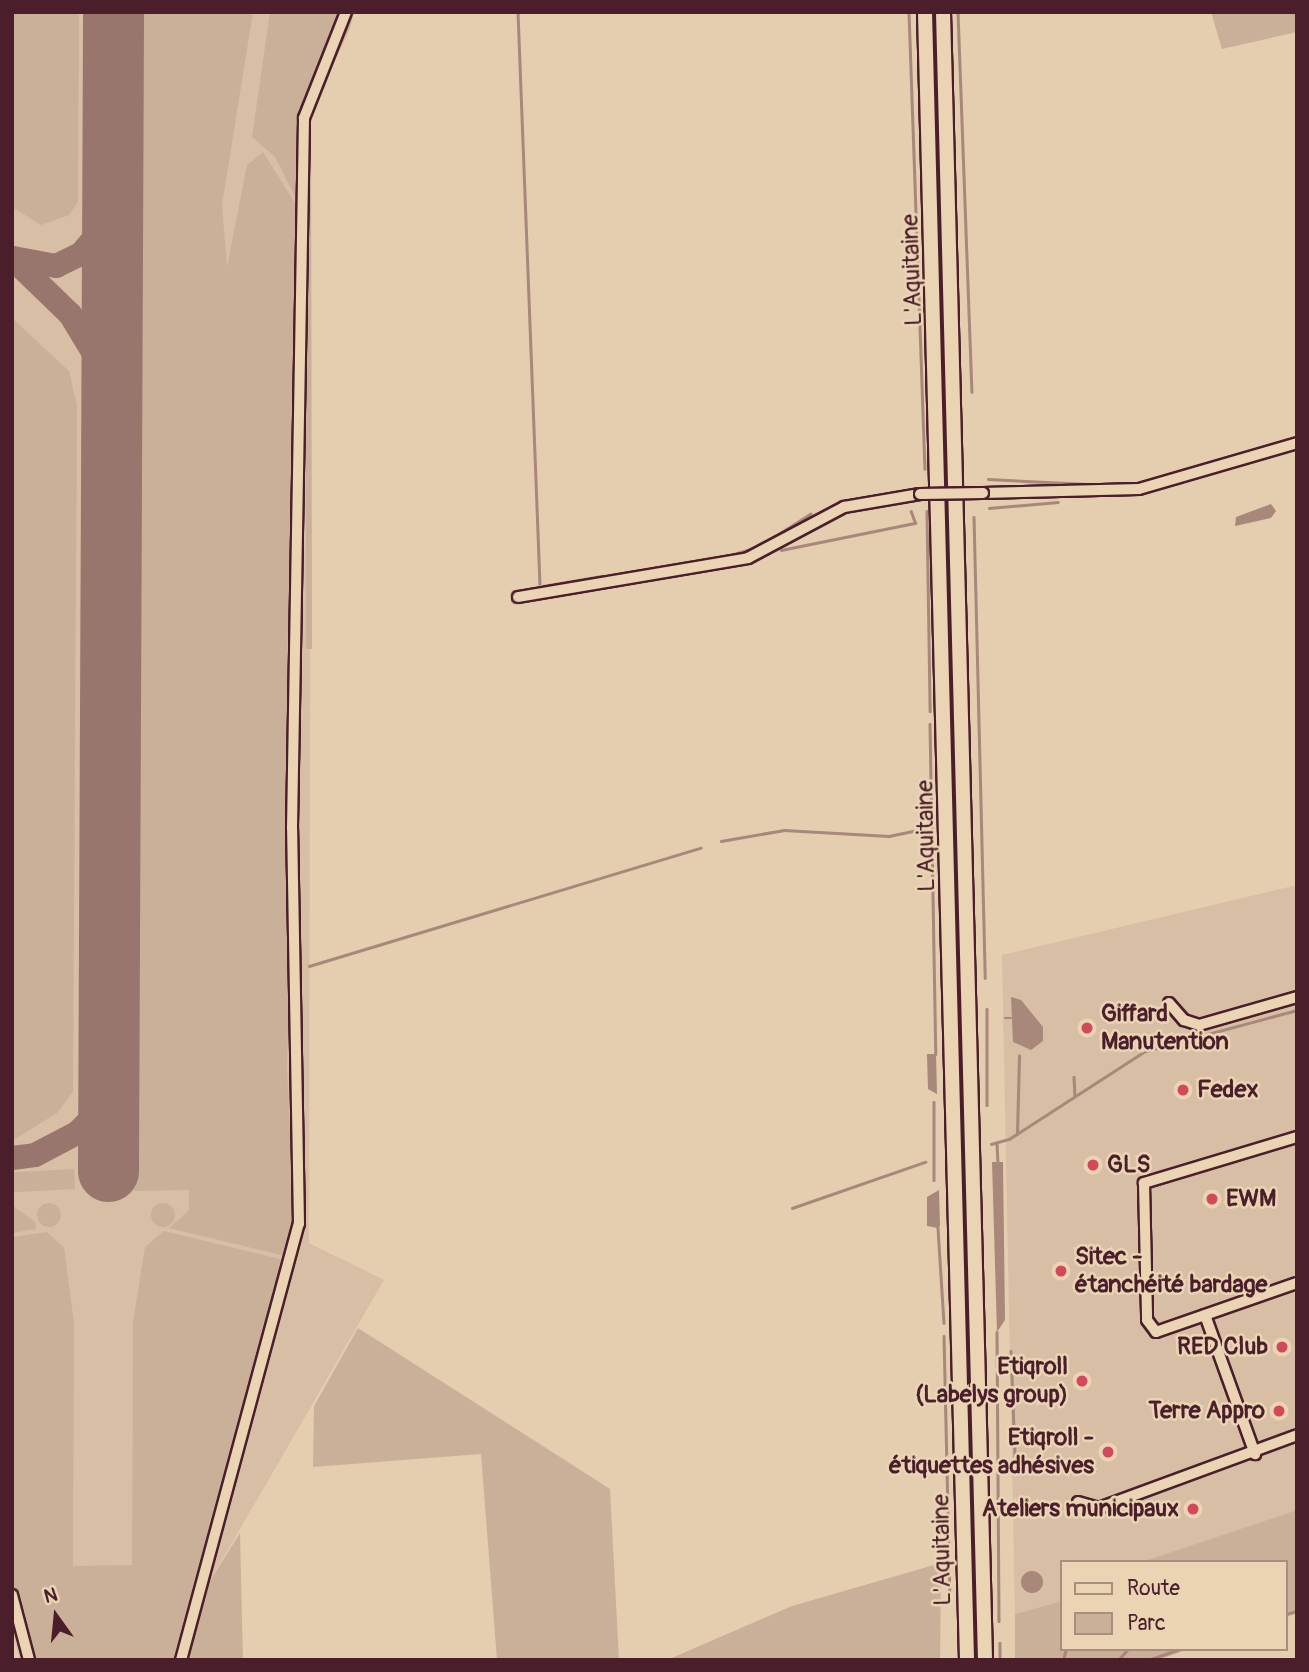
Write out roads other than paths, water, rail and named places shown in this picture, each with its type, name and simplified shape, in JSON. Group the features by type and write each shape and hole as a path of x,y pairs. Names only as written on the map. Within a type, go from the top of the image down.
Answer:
{"highway":[{"name":"L'Aquitaine","path":"925,12 967,1660"},
{"name":"L'Aquitaine","path":"943,12 985,1660"}],"street":[{"path":"181,1660 299,1224 292,828 304,118 346,12"},
{"path":"519,597 748,558 844,507 920,494 1139,489 1297,443"},
{"path":"1168,1003 1184,1020 1199,1025 1297,997"},
{"path":"1297,1137 1144,1183 1146,1313 1156,1332 1297,1283"},
{"path":"1205,1315 1255,1454"},
{"path":"1078,1502 1099,1508 1255,1454 1297,1435"},
{"path":"12,1595 29,1660"}],"waterway":[{"path":"518,12 540,584"},
{"path":"909,12 925,469"},
{"path":"958,12 972,392"},
{"path":"988,479 1087,484"},
{"path":"989,508 1058,502"},
{"path":"927,511 930,711"},
{"path":"781,550 915,523 911,512"},
{"path":"721,558 758,547 810,514"},
{"path":"974,517 985,978"},
{"path":"613,575 641,570"},
{"path":"543,586 601,576"},
{"path":"930,724 936,1054"},
{"path":"721,841 784,830 889,836 913,831"},
{"path":"309,966 701,848"},
{"path":"987,1009 987,1105"},
{"path":"991,1144 1009,1139 1145,1051 1297,1010"},
{"path":"1005,1018 1011,1018"},
{"path":"1017,1134 1019,1056"},
{"path":"1074,1077 1075,1095"},
{"path":"934,1102 934,1180"},
{"path":"997,1144 998,1162"},
{"path":"792,1208 925,1162"},
{"path":"938,1228 944,1323"},
{"path":"997,1332 999,1621"},
{"path":"944,1336 950,1598"},
{"path":"1011,1351 1015,1456"},
{"path":"1288,1613 1297,1611"},
{"path":"1000,1643 1000,1660"},
{"path":"1063,1660 1065,1651"},
{"path":"1118,1660 1126,1651"},
{"path":"1148,1660 1174,1651"}],"place":[{"name":"Giffard Manutention","path":"1087,1028"},
{"name":"Fedex","path":"1183,1090"},
{"name":"GLS","path":"1093,1165"},
{"name":"EWM","path":"1212,1199"},
{"name":"Sitec - étanchéité bardage","path":"1061,1271"},
{"name":"RED Club","path":"1282,1347"},
{"name":"Etiqroll (Labelys group)","path":"1082,1381"},
{"name":"Terre Appro","path":"1279,1411"},
{"name":"Etiqroll - étiquettes adhésives","path":"1108,1452"},
{"name":"Ateliers municipaux","path":"1193,1509"}]}
